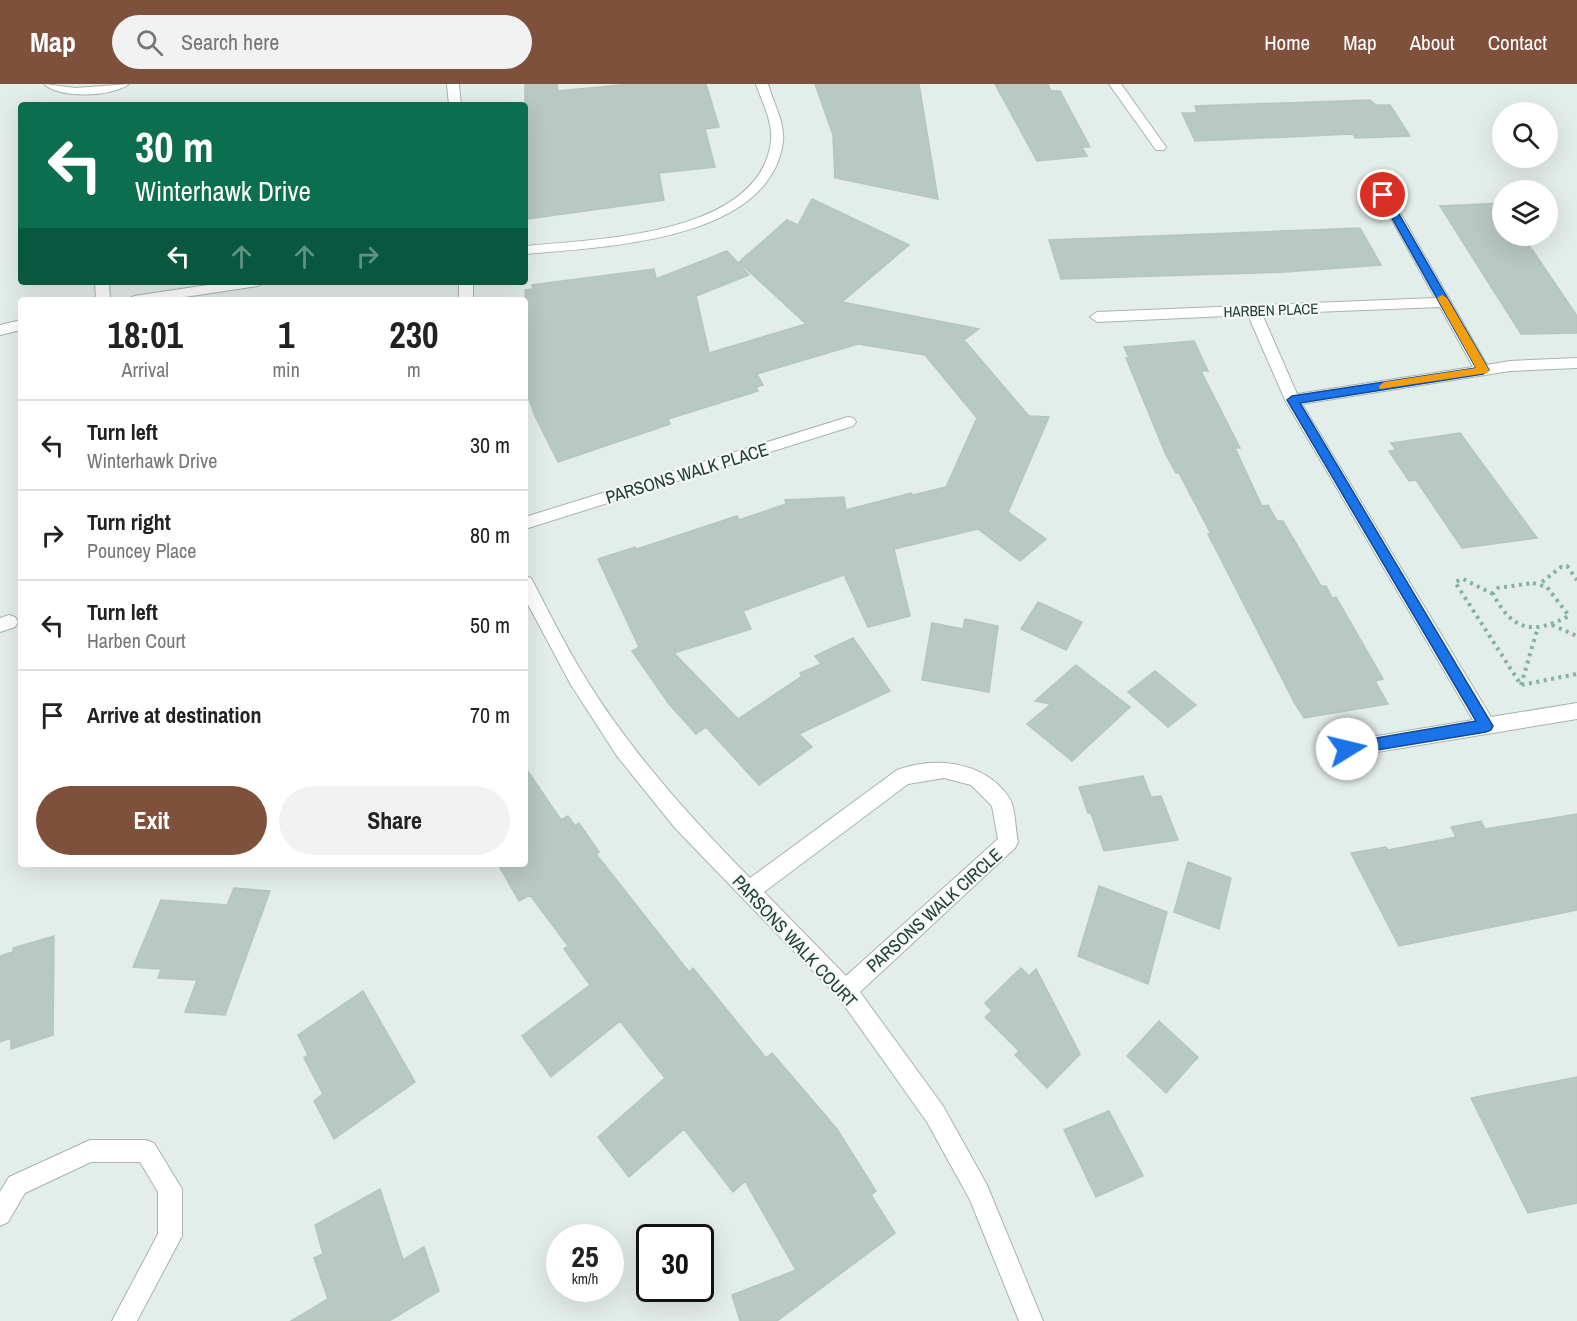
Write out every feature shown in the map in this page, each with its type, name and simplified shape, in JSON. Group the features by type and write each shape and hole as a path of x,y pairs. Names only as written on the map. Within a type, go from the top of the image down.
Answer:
{"street":[{"path":"50,84 56,88 77,91 123,84"},
{"path":"453,84 455,102"},
{"path":"528,250 641,237 672,231 699,223 747,196 764,178 774,159 777,140 762,84"},
{"path":"1115,84 1160,147"},
{"path":"101,89 102,102"},
{"path":"1383,195 1483,370"},
{"path":"155,297 237,285"},
{"name":"HARBEN PLACE","path":"1097,317 1444,303"},
{"path":"1253,310 1292,400 1486,726"},
{"path":"0,330 18,326"},
{"path":"1292,400 1510,366 1577,363"},
{"name":"PARSONS WALK PLACE","path":"528,522 848,422"},
{"name":"PARSONS WALK COURT","path":"528,589 577,680 624,750 682,822 846,991 935,1114 980,1193 1031,1321"},
{"path":"1347,749 1577,711"},
{"name":"PARSONS WALK CIRCLE","path":"749,891 904,776 944,770 977,777 1001,802 1008,842 846,991"},
{"path":"0,1214 16,1185 90,1151 146,1151 170,1189 170,1236 124,1321"}],"path":[{"path":"1493,594 1498,588 1541,582 1562,567 1568,566 1577,580"},
{"path":"1521,684 1455,582 1463,579 1493,594 1502,611 1517,625 1538,627 1552,625 1569,616 1550,588 1541,582"},
{"path":"1552,625 1577,636"},
{"path":"1521,684 1538,627"},
{"path":"1521,684 1577,674"}],"building":[{"path":"525,84 557,84 558,91 630,84 706,84 719,127 705,129 715,167 659,173 664,200 528,219 528,102 525,102"},
{"path":"815,84 919,84 938,199 835,178 833,135"},
{"path":"995,84 1048,84 1051,91 1060,91 1090,147 1082,147 1087,156 1037,161"},
{"path":"1370,100 1376,105 1390,105 1410,136 1355,138 1353,134 1195,141 1182,113 1197,113 1195,106"},
{"path":"812,199 909,245 842,302 979,329 964,340 1029,416 1049,417 1008,512 1046,539 1020,561 978,529 894,549 910,616 868,627 844,575 743,611 751,629 674,653 738,719 802,676 800,673 821,664 815,656 853,638 890,691 799,734 812,747 759,785 706,727 696,734 669,704 632,651 639,647 598,559 635,547 637,549 737,516 739,520 786,504 785,500 844,497 846,510 911,493 913,495 946,487 977,418 925,355 858,344 757,374 763,385 756,387 758,391 668,419 670,424 558,462 528,396 528,297 525,297 525,290 533,289 532,285 654,269 656,279 727,251 749,275 696,296 709,353 806,324 739,262 787,220 798,225"},
{"path":"1492,204 1492,246 1530,246 1577,316 1577,333 1521,334 1440,206"},
{"path":"1360,228 1381,265 1284,272 1061,279 1049,240"},
{"path":"1194,341 1208,371 1201,371 1240,448 1235,448 1262,506 1268,505 1277,521 1283,521 1321,586 1326,586 1332,598 1336,597 1383,679 1375,681 1388,704 1304,718 1294,702 1208,534 1211,534 1179,473 1176,473 1166,455 1126,358 1129,358 1124,347"},
{"path":"1460,433 1537,538 1462,548 1416,480 1409,481 1389,451 1396,450 1391,443"},
{"path":"1038,602 1082,622 1066,650 1021,629"},
{"path":"965,619 998,626 989,692 922,680 932,623 963,629"},
{"path":"1076,665 1130,707 1072,761 1027,724 1051,704 1035,701"},
{"path":"1155,671 1196,705 1168,727 1128,692"},
{"path":"528,771 561,820 568,816 575,826 579,823 599,852 596,854 689,972 693,968 766,1058 772,1053 837,1129 876,1191 871,1195 895,1233 777,1321 740,1321 732,1295 796,1270 745,1181 733,1192 684,1129 629,1177 598,1137 665,1078 620,1021 551,1077 522,1036 590,985 564,949 568,946 530,895 519,901 500,867 528,867"},
{"path":"1143,776 1151,797 1161,796 1178,840 1104,851 1079,787"},
{"path":"1577,814 1577,910 1399,946 1351,853 1386,847 1388,850 1456,837 1451,827 1481,821 1485,829"},
{"path":"1188,862 1231,878 1219,929 1174,912"},
{"path":"1099,886 1167,912 1148,984 1078,956"},
{"path":"234,888 270,891 225,1015 185,1012 197,980 158,978 161,969 133,967 161,900 227,905"},
{"path":"54,936 53,1035 11,1049 11,1038 0,1042 0,956 13,952 13,948"},
{"path":"1021,968 1029,976 1036,969 1080,1054 1047,1088 1015,1055 1019,1051 985,1017 992,1011 985,1003"},
{"path":"363,991 415,1082 334,1139 314,1101 323,1094 304,1058 308,1055 298,1035"},
{"path":"1159,1021 1198,1057 1166,1093 1127,1056"},
{"path":"1577,1077 1577,1203 1528,1213 1471,1098"},
{"path":"1109,1111 1143,1176 1096,1197 1064,1130"},
{"path":"380,1189 403,1260 424,1247 439,1291 389,1321 291,1321 328,1299 314,1258 323,1254 315,1225"}],"slow traffic":[{"path":"1384,386 1483,370 1442,298"}],"route":[{"path":"1347,749 1486,726 1292,400 1483,370 1383,195"}]}
